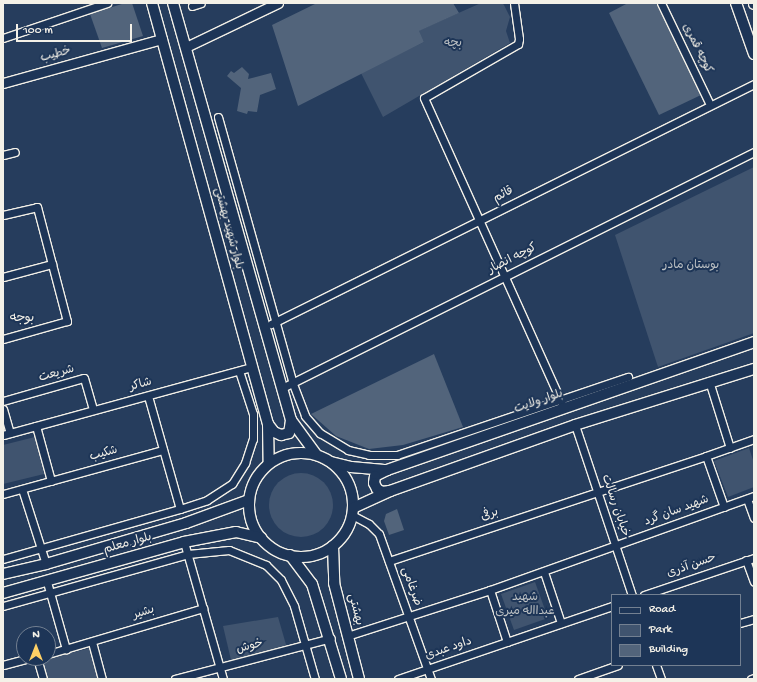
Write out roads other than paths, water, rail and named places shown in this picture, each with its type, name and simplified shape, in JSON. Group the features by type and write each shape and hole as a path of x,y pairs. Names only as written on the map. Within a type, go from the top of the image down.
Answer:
{"main road":[{"name":"بلوار شهید بهشتی","path":"152,3 268,424 269,463"},
{"name":"بلوار شهید بهشتی","path":"173,3 291,420 316,454"},
{"path":"736,3 754,54"},
{"name":"بلوار ولایت","path":"331,462 358,468 387,470 562,404 754,342"},
{"path":"353,512 390,491 575,425 708,381 754,369"},
{"path":"268,424 274,432 281,435 289,433 291,420"},
{"path":"293,453 316,454 331,462 344,474 352,491 353,512 349,526 333,546 313,555 290,555 269,546 261,538 251,520 249,500 256,480 269,463 293,453"},
{"path":"387,470 375,476 374,483 377,489 382,492 390,491"},
{"name":"بلوار معلم","path":"3,574 46,564 186,522 249,500"},
{"name":"بلوار معلم","path":"3,593 47,582 184,542 236,532 261,538"},
{"name":"بهشتی","path":"333,546 334,583 359,679"},
{"path":"290,555 312,584 331,638 341,679"}],"street":[{"path":"3,38 107,3"},
{"path":"192,6 201,3"},
{"path":"186,47 278,3"},
{"path":"514,3 519,39 518,44 424,98 481,220 562,404"},
{"name":"کوچه قمری","path":"661,3 710,105"},
{"name":"خطیب","path":"4,82 162,40"},
{"name":"قائم","path":"264,327 275,323 754,84"},
{"path":"218,117 293,384 305,416 320,433 348,450 369,455 397,455 562,404 628,376"},
{"path":"3,155 15,152"},
{"name":"کوچه انصار","path":"282,388 293,384 754,152"},
{"path":"3,215 37,207 67,321 3,339"},
{"path":"3,277 52,264"},
{"name":"شاکر","path":"6,434 252,367"},
{"path":"3,558 180,509 207,500 232,484 245,463 253,439 253,414 239,371"},
{"name":"شریعت","path":"3,401 84,378 93,410"},
{"path":"708,381 730,448"},
{"path":"148,396 180,509"},
{"path":"3,409 6,434"},
{"name":"خیابان رسالت","path":"575,425 632,594"},
{"path":"36,426 51,481"},
{"name":"برفی","path":"390,561 597,491 753,442"},
{"name":"شکیب","path":"3,494 164,450"},
{"path":"706,456 724,507"},
{"path":"22,489 46,564"},
{"path":"751,498 754,518"},
{"name":"شهید سان گرد","path":"347,636 544,572 751,498"},
{"name":"ضرغامی","path":"353,512 370,524 379,534 390,561 431,679"},
{"path":"184,542 224,679"},
{"path":"3,606 188,554 229,550 266,565 281,580 294,606 315,679"},
{"name":"حسن آذری","path":"647,594 754,558"},
{"path":"746,560 754,582"},
{"path":"544,572 561,623"},
{"path":"47,582 66,649"},
{"path":"490,590 507,642"},
{"name":"داود عبدی","path":"398,679 611,606"},
{"name":"بشیر","path":"56,652 203,608"},
{"path":"741,623 754,619"},
{"name":"خوش","path":"175,679 331,638"},
{"path":"92,642 102,679"},
{"path":"3,665 16,662"},
{"path":"39,666 43,679"},
{"path":"578,679 615,666"},
{"path":"656,666 661,679"},
{"path":"750,679 754,678"}],"district":[{"name":"بوجه","path":"22,319"}],"park label":[{"name":"بچه","path":"453,45"},
{"name":"بوستان مادر","path":"691,267"},
{"name":"شهید عبدااله میری","path":"525,606"}]}
